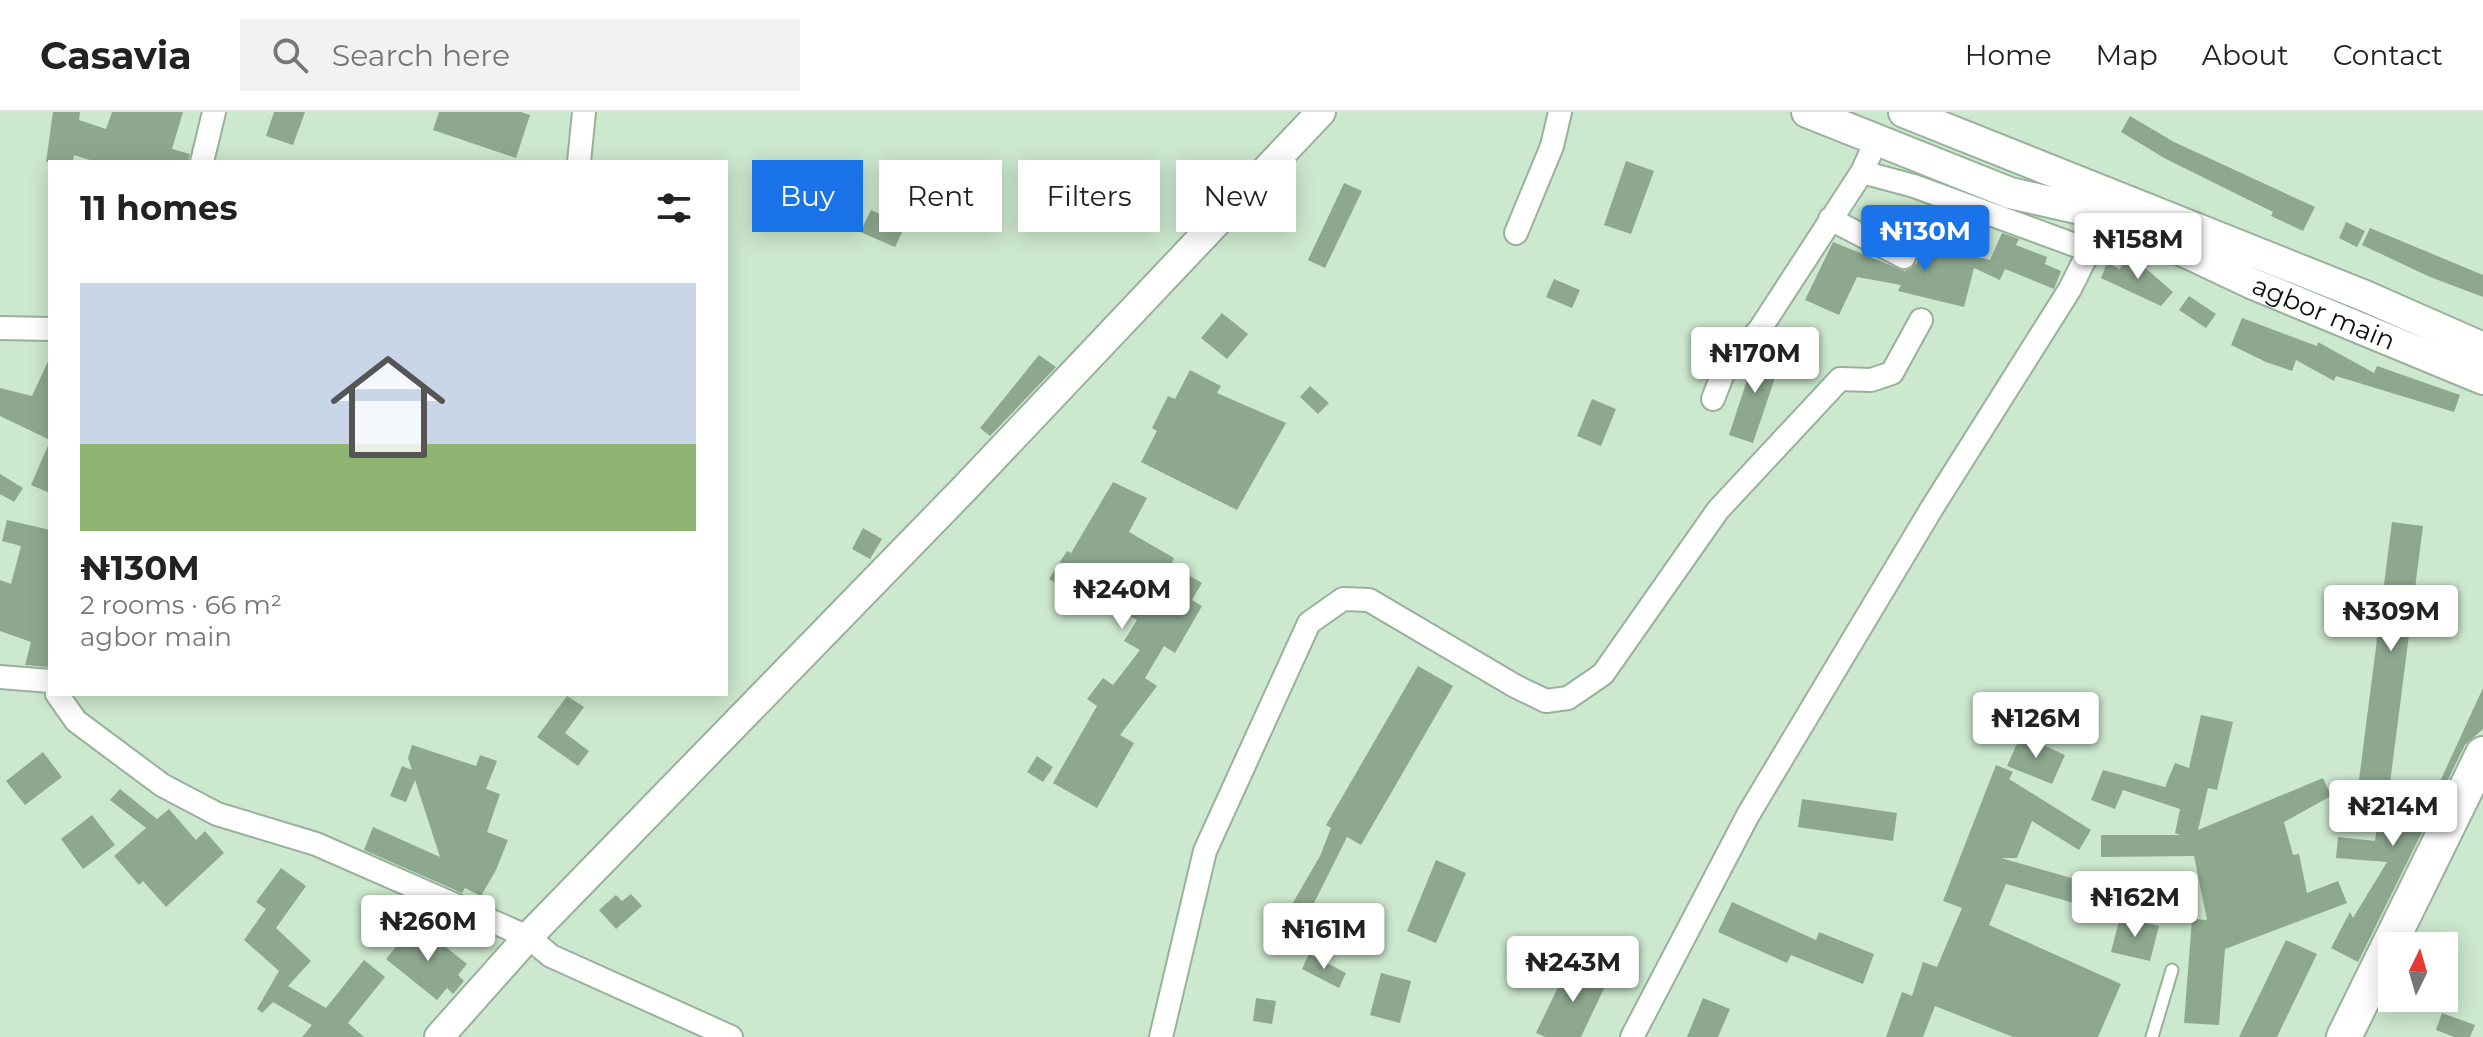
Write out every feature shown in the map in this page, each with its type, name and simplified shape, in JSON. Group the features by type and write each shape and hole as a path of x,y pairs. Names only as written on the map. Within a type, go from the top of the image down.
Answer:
{"main road":[{"name":"agbor main","path":"1807,112 2010,193 2107,215 2251,283 2483,379"},
{"name":"agbor main","path":"1904,112 2365,296 2483,348"},
{"path":"2344,1037 2483,754"}],"street":[{"path":"202,160 214,112"},
{"path":"579,160 584,112"},
{"path":"439,1037 528,937 964,489 1321,112"},
{"path":"1516,233 1552,146 1560,112"},
{"path":"1713,399 1725,368 1760,329 1862,172 1876,141"},
{"path":"1862,172 1914,186 2091,251"},
{"path":"1632,1037 1748,815 2091,251 2107,215"},
{"path":"1830,219 1904,257"},
{"path":"1161,1037 1205,851 1309,623 1343,599 1369,600 1515,686 1546,701 1568,698 1603,674 1718,510 1840,379 1871,380 1892,373 1921,320"},
{"path":"0,328 48,329"},
{"path":"0,677 48,681"},
{"path":"58,696 76,721 88,730 162,785 217,814 316,844 528,937 551,956 731,1037"}],"lane":[{"path":"2152,1037 2172,970"}],"building":[{"path":"53,112 80,112 79,120 106,129 112,112 183,112 172,149 190,154 188,160 90,160 74,155 73,160 46,162"},
{"path":"274,112 305,112 293,145 266,136"},
{"path":"439,112 521,112 530,115 516,158 433,130"},
{"path":"2130,116 2174,142 2315,207 2303,231 2121,132"},
{"path":"1626,161 1654,171 1631,234 1604,225"},
{"path":"1344,183 1362,191 1325,268 1308,260"},
{"path":"871,210 879,214 879,232 902,232 895,247 860,232 863,232"},
{"path":"2346,222 2365,231 2357,247 2339,238"},
{"path":"2370,228 2483,275 2483,297 2430,277 2362,245"},
{"path":"2002,233 2019,239 2016,245 2047,257 2045,264 2061,271 2054,289 2005,269 2000,280 1974,268 1964,307 1898,291 1901,285 1857,277 1839,315 1805,300 1833,242 1905,271 1917,263 1919,243 1990,260"},
{"path":"2125,258 2143,266 2173,292 2161,306 2101,278 2107,263 2120,269"},
{"path":"1554,279 1580,290 1572,308 1546,297"},
{"path":"2189,296 2216,314 2206,328 2179,310"},
{"path":"1222,313 1248,334 1227,359 1201,338"},
{"path":"2242,318 2317,346 2318,342 2374,373 2377,366 2460,395 2454,412 2336,376 2334,381 2296,360 2292,371 2266,362 2231,345"},
{"path":"1767,342 1776,343 1773,371 1777,372 1753,443 1729,435 1755,356"},
{"path":"1039,355 1056,367 990,436 980,428"},
{"path":"48,361 48,439 0,416 0,388 32,396"},
{"path":"1190,370 1221,386 1217,393 1286,423 1237,510 1141,462 1157,431 1152,428 1168,396 1175,399"},
{"path":"1310,386 1329,403 1318,414 1300,397"},
{"path":"1592,399 1616,409 1601,446 1577,436"},
{"path":"48,446 48,492 31,485"},
{"path":"0,474 23,488 14,502 0,494"},
{"path":"1113,482 1147,498 1129,532 1174,558 1171,565 1202,583 1192,600 1202,606 1175,653 1164,646 1145,678 1157,686 1120,735 1134,743 1097,808 1053,783 1097,706 1087,699 1103,678 1113,685 1140,650 1124,641 1137,620 1085,589 1080,597 1049,579 1067,551 1071,553"},
{"path":"7,520 48,530 48,667 25,665 31,642 0,631 0,580 11,584 21,546 2,541"},
{"path":"2392,522 2423,526 2390,783 2359,780"},
{"path":"863,528 882,539 870,559 852,549"},
{"path":"1418,666 1453,686 1361,845 1347,837 1295,941 1281,934 1294,907 1291,906 1320,856 1331,828 1326,825"},
{"path":"2483,688 2483,729 2465,745 2358,962 2331,948 2350,912 2353,918 2387,862 2336,858 2338,837 2375,841 2381,794 2431,801"},
{"path":"567,696 584,707 565,733 589,751 578,766 537,737"},
{"path":"2201,715 2233,722 2217,790 2208,788 2198,830 2323,778 2331,796 2284,822 2293,855 2299,854 2307,893 2338,881 2347,903 2225,949 2219,1025 2184,1023 2192,919 2207,920 2194,856 2101,857 2101,835 2180,835 2175,833 2180,809 2123,790 2115,809 2091,800 2103,770 2165,787 2175,763 2189,768"},
{"path":"2021,735 2065,755 2052,784 2007,766"},
{"path":"412,745 476,766 480,755 497,761 486,789 500,794 487,832 508,840 481,896 465,888 462,893 364,850 373,827 440,857 415,780 406,802 390,796 402,766 412,770 408,758"},
{"path":"43,752 62,777 25,805 6,781"},
{"path":"1037,756 1053,767 1043,782 1027,772"},
{"path":"1996,765 2013,772 2009,779 2091,830 2079,850 2032,821 2017,858 2001,858 2120,892 2114,914 2006,884 1989,925 2121,984 2098,1037 2013,1037 1935,1006 1923,1037 1886,1037 1902,992 1912,996 1923,962 1937,967 1962,908 1943,901"},
{"path":"120,789 157,819 169,809 196,840 205,831 224,853 166,907 143,881 139,885 114,856 146,828 110,800"},
{"path":"1802,799 1897,813 1893,841 1798,827"},
{"path":"92,815 115,845 83,869 61,839"},
{"path":"1436,860 1466,873 1436,943 1407,931"},
{"path":"281,868 306,886 276,928 311,961 288,986 326,1008 364,960 385,977 348,1023 364,1037 302,1037 312,1025 273,1002 262,1013 257,1009 279,971 244,940 266,909 256,902"},
{"path":"631,894 642,906 616,929 599,910 616,895 622,901"},
{"path":"1732,902 1816,940 1819,932 1874,954 1863,984 1791,955 1787,963 1718,932"},
{"path":"2120,917 2159,926 2150,961 2111,952"},
{"path":"416,923 467,964 458,975 464,981 453,994 447,988 437,1000 386,959"},
{"path":"2286,940 2317,954 2277,1037 2239,1037"},
{"path":"1309,954 1346,973 1339,988 1302,969"},
{"path":"1570,962 1608,980 1581,1037 1545,1037 1536,1033"},
{"path":"1381,973 1411,981 1400,1023 1370,1015"},
{"path":"1256,998 1276,1001 1272,1024 1253,1021"},
{"path":"1703,998 1730,1009 1718,1037 1687,1037"},
{"path":"2442,1013 2475,1025 2470,1037 2454,1037 2436,1030"}]}
